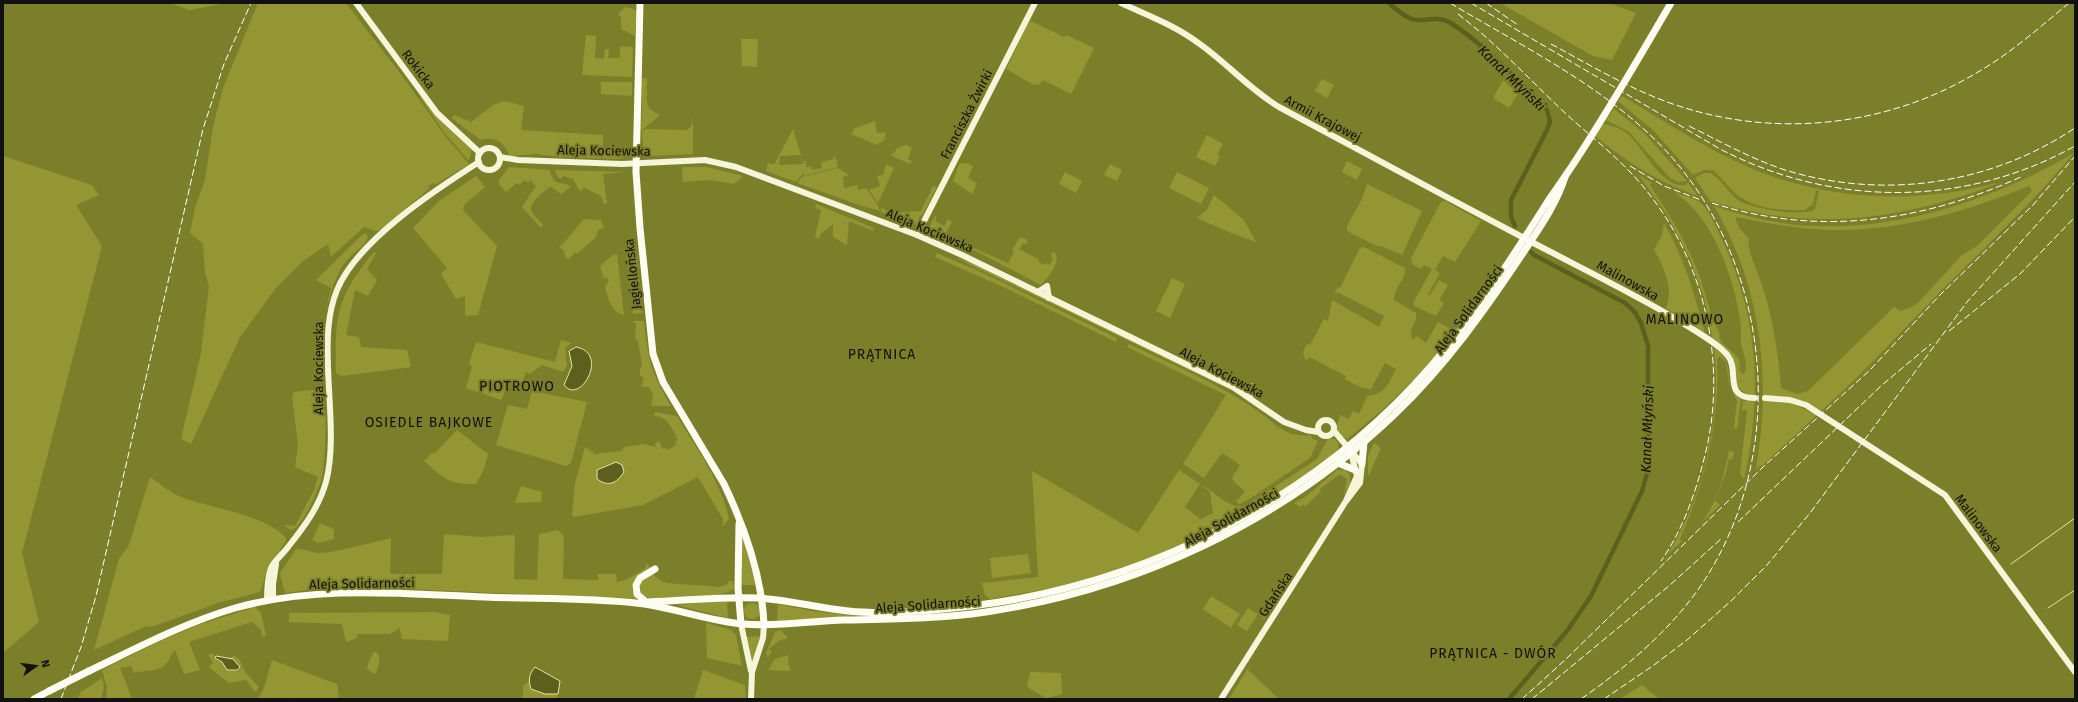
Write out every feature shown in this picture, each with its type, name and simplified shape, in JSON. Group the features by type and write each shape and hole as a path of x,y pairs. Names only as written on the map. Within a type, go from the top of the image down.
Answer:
{"main road":[{"name":"Jagiellońska","path":"640,3 636,164 640,228 654,361 663,382 724,484 750,548 763,598 764,625"},
{"name":"Aleja Solidarności","path":"34,699 187,624 234,608 270,600 314,594 366,592 642,603 738,597 763,598 853,612 896,612 972,606 1060,590 1148,562 1193,544 1246,516 1364,442 1410,400 1450,356 1494,296 1565,177 1627,79 1671,3"},
{"name":"Aleja Solidarności","path":"642,603 741,624 764,625 838,620 943,617 1023,606 1096,588 1185,556 1220,539 1281,503 1338,463 1430,367 1488,294 1528,240"},
{"path":"1362,464 1364,442"},
{"path":"1338,463 1356,470"},
{"name":"Jagiellońska","path":"739,520 738,597 741,624"},
{"path":"642,603 637,594 636,585 640,578 655,569"}],"street":[{"name":"Rokicka","path":"356,3 437,113 481,152"},
{"name":"Franciszka Żwirki","path":"916,235 1035,3"},
{"name":"Armii Krajowej","path":"1121,3 1165,23 1192,38 1254,90 1279,108 1528,240"},
{"path":"493,149 500,160 496,167 490,169 480,164 481,152 493,149"},
{"name":"Aleja Kociewska","path":"500,160 636,164 691,160 720,162 916,235 1038,292 1233,387 1284,422 1318,432"},
{"name":"Aleja Kociewska","path":"270,600 277,560 314,512 326,481 329,433 328,332 332,305 343,277 356,259 376,239 422,200 480,164"},
{"name":"Malinowska","path":"1528,240 1640,298 1722,349 1731,360 1732,381 1735,389 1744,396 1755,398"},
{"path":"1038,292 1047,286 1049,298"},
{"path":"1250,398 1251,386"},
{"name":"Malinowska","path":"1765,398 1790,400 1806,405 1945,495 2075,672"},
{"path":"1322,421 1329,421 1333,425 1332,433 1323,436 1318,432 1318,425 1322,421"},
{"name":"Aleja Kociewska","path":"1302,428 1318,425"},
{"path":"1332,433 1357,456 1362,464"},
{"name":"Gdańska","path":"1221,699 1346,501 1355,482 1356,470 1349,450"},
{"name":"Gdańska","path":"1346,501 1351,497 1360,483 1362,464"},
{"path":"741,624 752,672 751,699"},
{"path":"752,672 763,638 764,625"}],"shaded area":[{"path":"169,3 226,3 190,10"},
{"path":"258,3 346,3 403,77 446,137 469,164 435,185 433,183 428,186 430,188 380,230 376,231 364,227 331,257 328,244 303,261 276,288 240,337 191,444 181,439 201,353 209,286 205,273 203,244 190,233 195,208 205,180 213,127 223,88"},
{"path":"1500,3 1609,3 1636,13 1612,60 1593,56"},
{"path":"625,7 634,9 637,12 635,36 621,29 621,17 618,14"},
{"path":"1031,17 1029,23 1031,21 1064,37 1067,35 1094,48 1071,94 1043,80 1040,84 1034,85 1006,69"},
{"path":"586,35 596,36 595,58 604,59 605,49 609,49 608,58 620,58 620,46 633,47 632,77 582,75"},
{"path":"741,39 758,39 757,67 742,66"},
{"path":"643,78 647,78 647,86 643,90 647,87 649,107 651,110 660,115 641,131 642,106 644,107 642,105 641,80"},
{"path":"1322,79 1334,85 1327,98 1315,91"},
{"path":"1503,80 1518,94 1509,108 1493,98"},
{"path":"599,82 632,82 632,96 601,94 601,83"},
{"path":"419,95 472,148 469,161 444,132"},
{"path":"1622,96 1720,154 1766,174 1798,184 1830,191 1863,195 1897,196 1930,195 1996,184 1960,197 1925,207 1889,214 1854,218 1819,219 1783,217 1747,211 1710,201 1695,178 1704,173 1710,173 1718,179 1739,201 1745,204 1778,211 1801,213 1809,212 1815,209 1819,191 1816,190 1813,204 1805,210 1769,208 1751,203 1736,194 1713,170 1704,170 1693,175 1654,131 1618,101"},
{"path":"504,101 524,106 521,130 603,135 603,154 629,154 620,159 559,157 536,154 509,156 502,143 490,138 481,140 451,118 455,115 471,122 493,105"},
{"path":"1614,109 1645,134 1687,181 1679,182 1670,178 1628,131 1606,120"},
{"path":"693,116 693,154 650,156 644,154 642,132 645,129 687,130 692,125"},
{"path":"875,121 877,133 886,132 884,140 877,145 851,134 855,128"},
{"path":"1603,124 1617,128 1629,135 1661,175 1677,185 1686,185 1688,183 1698,196 1656,178 1607,146 1595,136"},
{"path":"793,129 802,158 800,155 780,156 779,165 803,164 803,161 808,161 805,162 807,168 811,166 812,170 822,168 821,162 834,159 833,156 835,156 838,167 803,176 805,171 796,182 766,171 768,163 774,165"},
{"path":"1207,135 1223,144 1217,155 1220,156 1215,166 1196,157"},
{"path":"906,145 912,148 908,159 912,161 910,164 890,155 894,153 897,148"},
{"path":"2074,153 2011,222 1869,365 1821,411 1787,397 1765,396 1765,401 1791,403 1817,415 1763,465 1756,469 1761,435 1763,401 1759,333 1743,268 1730,237 1714,206 1764,220 1789,224 1848,226 1916,216 1949,208 2014,184","holes":["2029,186 2032,191 1977,246 1962,255 1916,305 1901,311 1894,307 1808,391 1797,394 1781,388 1771,316 1750,252 1749,239 1739,228 1735,217 1784,226 1813,229 1869,229 1923,220 1950,213"]},
{"path":"3,156 92,185 99,195 76,205 102,246 22,553 39,622 3,653"},
{"path":"1347,161 1362,169 1357,180 1342,172"},
{"path":"967,163 973,166 968,178 977,183 972,194 953,181 959,164"},
{"path":"886,164 894,168 878,203 869,190 880,186 877,176 883,175"},
{"path":"1110,164 1122,170 1117,181 1104,175"},
{"path":"509,167 550,170 556,182 571,187 561,194 551,187 535,200 531,210 543,225 541,228 522,207 536,186 530,180 528,183 525,180 519,185 517,183 506,192 499,185 499,180"},
{"path":"682,167 706,167 743,176 734,184 710,180 683,182"},
{"path":"838,168 849,175 843,177 844,188 857,185 858,190 866,188 880,211 797,183 802,177"},
{"path":"555,170 626,172 603,174 607,204 604,204 601,196 585,188 583,188 582,191 579,190 573,179 563,176 561,179 557,176"},
{"path":"1065,172 1082,181 1076,193 1059,184"},
{"path":"1177,172 1209,188 1201,204 1169,188"},
{"path":"1639,175 1652,183 1650,185 1682,237 1693,259 1719,332 1720,339 1737,356 1740,365 1739,371 1744,374 1746,363 1741,344 1741,323 1737,303 1726,267 1710,231 1700,216 1688,203 1674,193 1696,200 1706,208 1725,246 1736,275 1745,303 1751,332 1754,361 1755,390 1753,419 1750,449 1744,479 1740,474 1747,410 1742,410 1738,438 1743,401 1754,400 1737,387 1734,366 1713,341 1704,297 1690,258 1667,215"},
{"path":"476,176 485,187 464,205 463,210 497,246 478,315 465,316 465,296 456,299 441,274 447,268 413,228 439,201"},
{"path":"1367,184 1422,211 1402,255 1381,246 1377,246 1347,231 1347,226 1362,199"},
{"path":"933,186 937,187 917,223 912,224 881,212 881,208 892,213 921,211"},
{"path":"1214,195 1244,220 1256,242 1197,218 1207,210"},
{"path":"1445,201 1481,221 1455,262 1443,256 1435,270 1440,273 1428,294 1433,297 1430,295 1439,280 1448,285 1439,300 1444,303 1436,316 1414,306 1413,303 1432,269 1424,265 1421,269 1412,264 1411,258 1441,202"},
{"path":"816,204 874,228 873,231 849,221 847,245 833,237 833,224 821,234 819,239 815,237 821,210 815,208"},
{"path":"935,216 937,217 935,221 944,226 948,219 952,222 944,237 930,231 929,228"},
{"path":"584,219 601,220 604,228 599,229 595,238 577,254 575,252 568,260 564,254 565,252 559,247"},
{"path":"1664,223 1688,277 1705,333 1666,308 1669,293 1667,278 1654,250 1662,235"},
{"path":"366,233 368,237 365,243 349,258 340,270 325,313 331,288 316,280 363,234"},
{"path":"946,236 1008,263 1014,252 1012,250 1020,237 1028,240 1026,244 1023,243 1019,249 1038,259 1040,263 1044,265 1046,263 1050,265 1053,258 1051,256 1052,252 1056,254 1057,258 1055,267 1041,285 966,246 946,238"},
{"path":"1364,247 1405,268 1404,276 1395,292 1394,300 1416,313 1416,319 1411,330 1412,340 1417,336 1426,343 1438,322 1456,332 1424,370 1381,411 1347,439 1340,435 1336,430 1340,415 1349,419 1353,411 1359,414 1367,396 1374,395 1383,390 1396,369 1385,363 1371,389 1367,389 1357,386 1345,379 1346,376 1309,357 1307,360 1305,359 1303,352 1307,344 1310,345 1324,319 1328,321 1332,300 1379,327 1384,316 1337,292 1336,295 1335,292 1338,287 1340,288 1360,248"},
{"path":"374,252 376,253 367,269 377,280 368,296 355,290 346,335 359,337 361,347 407,350 411,367 342,376 336,373 336,336 340,308 352,282"},
{"path":"637,252 643,313 633,314 626,254"},
{"path":"937,253 983,273 1117,338 1116,342 1001,286 935,257"},
{"path":"617,254 624,315 616,311 611,304 605,287 609,281 607,278 603,277 600,266 613,255"},
{"path":"952,256 981,267 1241,395"},
{"path":"1172,278 1185,284 1170,318 1156,311"},
{"path":"634,321 644,321 649,356 659,384 671,406 651,406 653,394 649,387 639,386 642,385 644,377 640,376 640,369 642,365 638,341 635,339 636,323 633,323"},
{"path":"561,340 571,343 565,348 567,365 563,372 542,365 530,374 526,372 522,383 510,381 501,400 466,388 472,367 469,364 476,342 555,362"},
{"path":"1129,344 1225,390 1243,401 1278,427 1277,430 1280,426 1281,429 1291,434 1307,436 1310,434 1313,439 1318,441 1310,458 1251,498 1240,504 1236,502 1245,491 1235,483 1232,478 1240,465 1222,453 1204,478 1183,464 1226,395 1127,347"},
{"path":"576,347 586,351 591,358 591,367 589,376 584,384 577,389 571,390 564,385 572,366 569,351"},
{"path":"1714,348 1722,355 1726,362 1731,387 1729,384 1726,363 1720,356 1717,359 1716,406 1708,454 1712,428 1716,374"},
{"path":"320,389 325,403 325,445 322,477 314,499 305,516 295,528 290,530 284,525 295,526 314,490 318,477 295,467 298,445 292,396 294,392"},
{"path":"1731,389 1734,394 1741,399 1737,429 1734,428 1737,401"},
{"path":"532,391 587,402 571,463 566,466 496,445 508,405 527,409"},
{"path":"655,412 677,416 707,465 720,491 729,519 722,527 723,519 698,477 643,505 574,517 572,515 575,483 585,447 592,452 593,451 594,454 622,451 624,447 644,444 656,447 655,443 658,442 658,440 663,449 666,448 668,450 676,445 675,442 678,440 669,424 663,418 654,416"},
{"path":"457,430 488,454 484,469 476,484 453,482 436,472 424,461 432,453 434,454"},
{"path":"1328,439 1334,439 1337,441 1338,446 1336,452 1276,494 1235,518 1192,540 1148,559 1076,583 990,599 985,595 982,583 1038,577 1032,471 1138,533 1179,470 1200,484 1185,507 1200,519 1184,527 1213,513 1210,492 1202,484 1228,503 1239,507 1245,506 1317,459"},
{"path":"1374,443 1381,448 1368,475 1368,456"},
{"path":"1729,451 1734,452 1732,460 1729,459 1726,472 1715,501 1720,505 1700,524 1711,508 1719,489"},
{"path":"1707,458 1697,495 1680,539 1682,541 1668,554 1692,507"},
{"path":"616,462 622,465 624,472 615,482 605,483 597,479 597,470"},
{"path":"1337,470 1345,470 1350,475 1350,483 1344,496 1347,479 1340,474 1320,489 1321,491 1306,506 1303,505 1300,507 1294,503 1305,497"},
{"path":"150,477 169,491 181,497 237,513 265,523 277,530 286,538 286,541 268,568 260,592 218,603 154,626 144,627 94,650 119,559 129,545"},
{"path":"521,486 542,492 541,502 515,503"},
{"path":"320,523 334,529 334,539 318,543 312,540"},
{"path":"558,530 564,536 563,579 598,580 598,574 616,574 617,582 628,579 646,568 645,565 647,564 651,568 638,577 633,584 632,589 637,599 357,587 331,587 285,593 280,573 296,549 323,553 391,538 390,574 442,574 444,534 481,537 513,535 515,536 514,579 537,580 539,534"},
{"path":"744,538 757,585 741,585 740,539"},
{"path":"1028,554 1031,573 992,578 990,558"},
{"path":"653,574 661,581 667,583 720,587 728,584 728,581 732,581 734,588 729,592 707,596 646,598 640,595 639,581"},
{"path":"1279,581 1288,582 1264,620 1258,613"},
{"path":"1211,596 1240,614 1231,628 1203,609"},
{"path":"727,601 728,618 676,605"},
{"path":"749,603 755,603 760,608 758,617 755,619 749,619 744,614 744,608"},
{"path":"778,604 812,611 858,616 777,621"},
{"path":"255,607 261,613 266,636 262,636 261,630 252,622 189,642 200,670 184,674 175,650 163,667 134,673 131,666 120,668 132,699 106,699 107,687 102,670 156,643 198,625"},
{"path":"1248,608 1258,614 1247,631 1237,625"},
{"path":"435,612 450,615 448,641 402,639 400,628 390,634 357,634 357,638 346,642 342,624 289,622 289,613"},
{"path":"706,623 731,630 736,635 742,666 707,658"},
{"path":"780,630 788,638 779,641 769,649 772,651 768,657 766,653 775,632"},
{"path":"760,636 753,666 746,637"},
{"path":"376,652 379,655 379,663 376,673 373,673 367,669 373,653"},
{"path":"213,653 216,660 221,662 228,671 237,671 241,668 231,657 234,656 239,659 245,672 259,687 255,692 246,680 229,683 211,669 209,666 213,663 208,655"},
{"path":"789,655 788,663 791,671 768,670 775,659"},
{"path":"216,656 233,659 240,667 237,670 227,670 222,662 215,658"},
{"path":"272,660 337,684 339,696 336,699 295,699 289,697 289,699 260,699 259,697 264,688"},
{"path":"1250,665 1248,670 1279,699 1229,699"},
{"path":"535,667 560,681 558,694 545,694 531,689 530,677 531,672"},
{"path":"703,670 745,685 746,699 694,699"},
{"path":"1030,672 1061,673 1062,694 1046,698 1027,687"},
{"path":"102,678 104,686 101,699 80,699 78,697 81,692"},
{"path":"529,681 533,690 545,694 558,694 556,699 523,699 523,686"},
{"path":"1642,685 1659,699 1620,699"}],"waterway":[{"name":"Kanał Młyński","path":"1389,3 1412,19 1441,19 1451,23 1477,42 1513,75 1547,110 1550,122 1547,130 1511,200 1511,217 1515,226"},
{"name":"Kanał Młyński","path":"1509,699 1567,631 1591,596 1642,491 1648,470 1648,346 1641,323 1634,311 1625,303 1534,255 1531,252"},
{"path":"2011,564 2075,518"},
{"path":"2048,608 2075,590"}],"railway":[{"path":"61,699 81,647 96,596 203,129 224,64 251,3"},
{"path":"1450,3 1565,70 1619,108 1668,153 1703,199 1729,250 1748,304 1757,361 1757,418 1749,475 1731,530 1704,581 1678,615 1632,660 1581,699"},
{"path":"1471,3 1720,149 1763,168 1807,182 1852,190 1898,192 1943,189 1988,181 2032,166 2075,146"},
{"path":"1486,3 1518,25"},
{"path":"1551,44 1609,76 1654,97 1708,114 1748,121 1788,124 1827,122 1867,116 1905,106 1942,91 1978,72 2002,57 2069,3"},
{"path":"1458,14 1499,49 1564,112 1632,174 1662,211 1679,241 1693,272 1704,305 1711,339 1714,373 1713,408 1708,442 1696,489 1677,534 1661,561"},
{"path":"1689,126 1725,144 1785,170 1822,179 1860,184 1897,185 1935,182 1972,174 2008,163 2042,147 2075,128"},
{"path":"1522,699 1565,660 1763,467 1870,370 1940,295 2033,205 2075,156"},
{"path":"1630,166 1664,186 1701,200"},
{"path":"1712,203 1752,213 1792,220 1831,222 1870,220 1908,214 1947,204 1985,192 2023,176"},
{"path":"1604,699 1654,665 1687,640 1731,601 1767,565 1810,513 1967,302 2075,182"},
{"path":"1949,331 2020,274 2075,217"},
{"path":"1738,522 1882,385 1931,344"},
{"path":"1532,699 1670,585 1722,538"}],"district":[{"name":"MALINOWO","path":"1685,319"},
{"name":"PRĄTNICA","path":"882,354"},
{"name":"PIOTROWO","path":"517,386"},
{"name":"OSIEDLE BAJKOWE","path":"429,422"},
{"name":"PRĄTNICA - DWÓR","path":"1493,653"}]}
